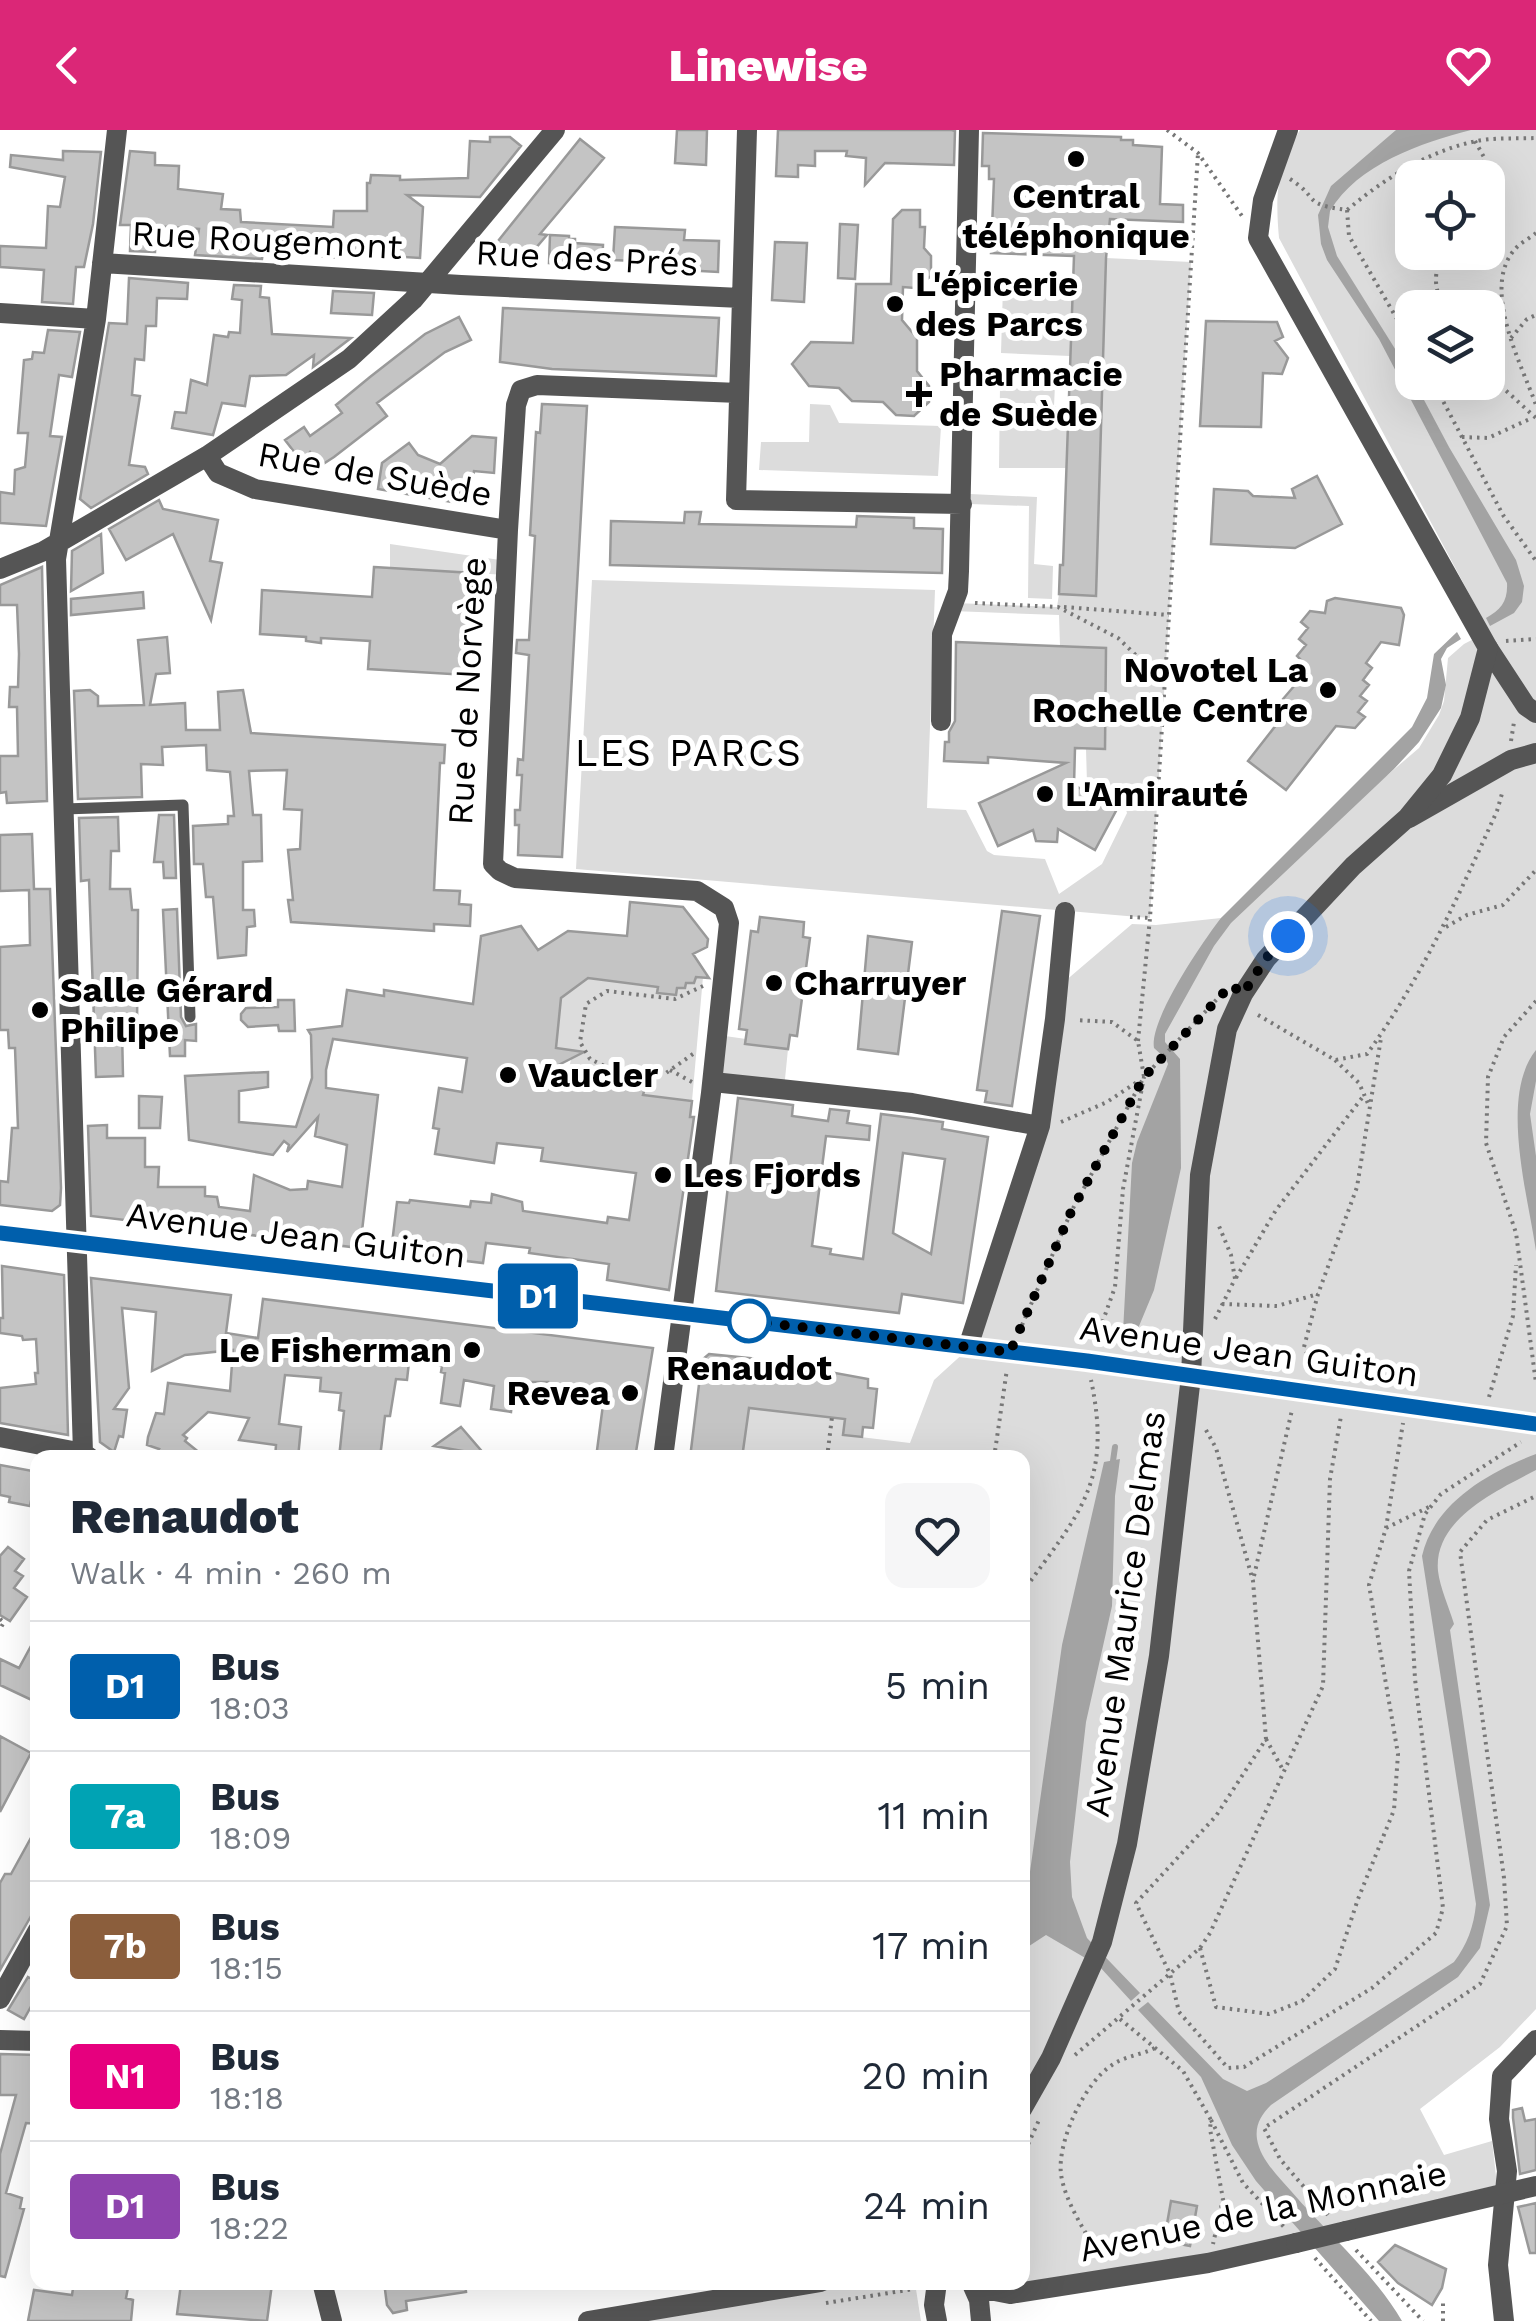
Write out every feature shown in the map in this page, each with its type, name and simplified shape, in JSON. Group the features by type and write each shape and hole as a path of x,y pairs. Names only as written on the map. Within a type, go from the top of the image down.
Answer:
{"main road":[{"name":"Avenue Jean Guiton","path":"0,1233 1087,1361 1483,1416 1527,1429"}],"street":[{"path":"87,1450 57,543 96,318 117,130"},
{"path":"0,569 57,543 207,456 349,358 430,281 556,130"},
{"path":"747,130 736,500 962,504"},
{"path":"941,722 942,634 955,602 962,504 970,130"},
{"path":"1288,130 1263,200 1258,238 1488,648 1531,710"},
{"name":"Rue Rougemont","path":"102,263 430,281"},
{"name":"Rue des Prés","path":"430,281 742,298"},
{"path":"0,312 96,318"},
{"name":"Rue de Suède","path":"207,456 218,472 255,489 508,530 516,405 521,390 538,385 739,393"},
{"name":"Rue de Norvège","path":"508,530 494,864 516,878 696,891 724,908 729,923 718,1038 664,1450"},
{"name":"Avenue Maurice Delmas","path":"1030,2095 1051,2058 1102,1942 1127,1844 1159,1656 1191,1376 1200,1174 1227,1029 1266,958 1353,866 1407,818 1442,775 1470,718 1488,648"},
{"name":"Avenue Maurice Delmas","path":"1407,818 1511,760 1536,754"},
{"path":"968,1347 1040,1126 1065,912"},
{"path":"712,1082 912,1103 1040,1126"},
{"path":"0,1437 63,1450"},
{"path":"0,1999 30,1945"},
{"path":"0,2040 30,2042"},
{"path":"1504,2321 1498,2265 1507,2171 1500,2118 1502,2076 1536,2040"},
{"name":"Avenue de la Monnaie","path":"994,2290 1010,2294 1208,2263 1536,2186"},
{"path":"324,2290 332,2321"},
{"path":"588,2321 773,2290"},
{"path":"937,2290 937,2321"},
{"path":"974,2290 981,2321"}],"lane":[{"path":"64,809 183,805 190,1017"}],"path":[{"path":"1167,130 1198,153 1258,238"},
{"path":"1270,180 1281,184 1288,177 1304,188 1309,201 1347,210 1378,184 1424,158 1475,141 1536,138"},
{"path":"1475,141 1484,160"},
{"path":"1030,1582 1084,1505 1096,1473 1098,1423 1087,1361 1115,1287 1123,1189 1144,1077 1138,1041 1150,918 1198,153"},
{"path":"1347,210 1350,236 1395,314"},
{"path":"1536,233 1515,248 1502,272 1501,299 1536,405"},
{"path":"1512,338 1527,319 1536,315"},
{"path":"1461,436 1488,438 1534,418 1505,391"},
{"path":"1442,400 1503,515 1536,561"},
{"path":"955,602 1169,614"},
{"path":"1058,607 1118,638 1165,683"},
{"path":"1488,648 1505,641 1536,639"},
{"path":"1335,1060 1367,1054 1443,929 1497,811 1511,760 1512,724 1531,710"},
{"path":"1443,929 1466,914 1503,905 1536,870"},
{"path":"1130,917 1150,918"},
{"path":"718,1038 666,1073 650,1075 621,1074 590,1059 580,1042 586,1004 607,990 675,1000 725,976"},
{"path":"1243,994 1248,1009 1335,1060 1359,1083 1371,1113"},
{"path":"1040,1126 1065,1121 1107,1102 1144,1077 1218,999"},
{"path":"1536,1001 1504,1036 1488,1077 1486,1143 1516,1233 1536,1383"},
{"path":"1055,1019 1112,1022 1138,1041"},
{"path":"1071,2059 1200,1948 1322,1686 1336,1395 1304,1346 1318,1294 1357,1187 1382,1033"},
{"path":"995,1450 1010,1352 1071,1212 1144,1077"},
{"path":"1214,1322 1276,1210 1366,1094"},
{"path":"1217,1221 1235,1280"},
{"path":"1483,1416 1513,1316 1517,1254"},
{"path":"1222,1304 1278,1306 1318,1294"},
{"path":"1253,1580 1296,1390"},
{"path":"1200,1948 1216,2007 1269,2014 1302,2000 1335,1970 1394,1810 1398,1754 1369,1585 1386,1528 1406,1405"},
{"path":"828,1450 832,1417"},
{"path":"1202,1423 1216,1448 1253,1580 1266,1738 1283,1770"},
{"path":"1266,1738 1216,1816 1136,1903 1170,1974 1174,2001 1191,2030 1228,2068 1244,2067 1372,1988 1436,1933 1443,1908 1415,1679 1409,1570 1426,1514 1442,1494 1527,1429"},
{"path":"1264,2128 1480,1984 1507,1926 1504,1878 1460,1552 1487,1520 1536,1496"},
{"path":"1386,1528 1433,1505"},
{"path":"0,1619 4,1622 0,1629"},
{"path":"1119,2018 1183,2071 1211,2120 1224,2200 1208,2263"},
{"path":"1113,2278 1066,2192 1062,2158 1073,2119 1094,2082 1124,2058 1155,2048"},
{"path":"1030,2140 1045,2107"},
{"path":"1443,2302 1443,2321"}],"shaded area":[{"path":"1300,130 1536,130 1536,2009 1500,2047 1420,2109 1444,2155 1492,2141 1497,2185 1206,2257 1030,2283 1030,1450 743,1450 747,1422 741,1412 752,1403 761,1410 845,1417 844,1435 910,1443 934,1380 978,1340 1064,982 1132,924 1221,918 1419,748 1444,701 1448,658 1489,631 1279,238 1279,182"},
{"path":"1396,130 1471,130 1412,149 1374,168 1357,180 1330,211 1328,227 1337,256 1395,349 1395,370 1321,244 1318,215 1331,186"},
{"path":"1106,258 1191,262 1150,918 576,869 592,580 935,590 927,808 966,810 987,851 994,855 1045,859 1059,894 1102,864 1127,813 1124,803 1087,783 1086,749 1105,747 1106,648 1060,646 1059,615 952,611 955,603 1057,607 1059,594 1096,596"},
{"path":"1003,286 1073,288 1070,356 1001,353"},
{"path":"1000,385 1055,385 1054,406 1069,406 1066,468 999,468"},
{"path":"1411,400 1424,400 1516,560 1524,586 1522,602 1514,613 1490,626 1486,618 1502,604 1507,583"},
{"path":"810,404 830,405 839,423 941,426 938,476 759,470 761,442 809,442"},
{"path":"970,494 1037,497 1034,564 1053,566 1052,599 1028,598 1029,506 970,504"},
{"path":"390,544 507,561 506,575 390,568"},
{"path":"1457,632 1461,639 1447,648 1441,659 1446,685 1441,708 1419,742 1231,923 1165,1034 1165,1042 1180,1059 1181,1168 1154,1290 1132,1343 1125,1341 1132,1163 1168,1064 1154,1048 1168,1001 1221,918 1412,727 1427,698 1434,654"},
{"path":"696,977 703,977 692,1101 566,1084 572,1054 556,1047 561,998 588,978 653,986 658,988 657,993 675,995 677,988 694,983"},
{"path":"718,1035 746,1039 746,1044 788,1049 784,1089 713,1082"},
{"path":"1536,1050 1530,1114 1536,1156 1536,1251 1518,1119 1525,1070"},
{"path":"1536,1454 1536,1470 1471,1508 1446,1536 1439,1553 1439,1577 1454,1624 1450,1630 1490,1905 1480,1948 1458,1977 1271,2105 1257,2129 1259,2146 1270,2167 1364,2270 1402,2321 1379,2321 1256,2181 1232,2145 1201,2077 1138,2010 1148,2002 1223,2079 1247,2091 1266,2083 1454,1962 1469,1935 1476,1904 1422,1556 1428,1537 1451,1505 1482,1480"},
{"path":"1120,1459 1112,1606 1086,1722 1070,1862 1072,1897 1087,1938 1140,1993 1131,2001 1099,1966 1046,1935 1030,1945 1030,1871 1062,1645 1104,1462"},
{"path":"825,2290 916,2290 921,2321 633,2321"}],"building":[{"path":"677,130 707,130 706,165 675,163"},
{"path":"778,130 952,130 954,165 885,163 865,185 866,158 846,156 847,151 815,151 815,166 798,165 798,177 776,176"},
{"path":"983,133 1121,137 1133,140 1133,145 1162,147 1160,204 1183,205 1183,222 1110,219 1096,596 1059,594 1074,256 991,253 994,179 989,179 989,166 982,166"},
{"path":"490,137 510,137 521,146 480,197 407,195 423,207 420,258 340,253 340,258 263,251 262,259 195,255 199,229 156,226 155,252 130,251 131,225 120,225 130,151 155,153 155,165 179,166 178,189 223,194 221,209 240,210 241,222 333,227 334,211 367,211 367,183 371,175 400,176 400,180 468,178 470,141 490,142"},
{"path":"580,139 604,158 540,234 547,235 523,263 515,256 511,260 494,246"},
{"path":"63,151 101,152 93,224 84,267 76,267 73,304 42,302 44,270 0,267 0,246 46,248 48,206 60,207 65,177 10,167 11,155 63,160"},
{"path":"902,210 920,210 920,227 925,227 924,248 931,256 931,276 915,288 903,287 902,320 917,338 917,371 929,386 929,402 914,416 896,415 883,402 852,401 839,388 809,386 792,364 811,342 853,343 856,284 891,284 893,219"},
{"path":"840,224 858,225 855,279 838,278"},
{"path":"615,227 685,230 684,240 719,241 718,272 683,270 683,263 613,260"},
{"path":"550,235 569,236 575,243 603,245 602,266 549,263"},
{"path":"775,242 807,243 804,302 772,300"},
{"path":"129,278 188,283 187,299 157,298 156,326 146,326 144,360 135,359 132,395 140,396 129,465 145,467 148,474 91,508 80,499 109,323 127,324"},
{"path":"234,285 261,286 260,297 269,298 272,334 351,338 313,367 314,355 286,375 250,376 245,406 222,403 213,435 172,428 175,412 186,413 191,380 207,385 214,335 228,337 229,332 240,333 242,300 232,299"},
{"path":"333,291 374,293 372,315 331,313"},
{"path":"503,308 719,318 716,376 552,369 500,362"},
{"path":"459,317 471,340 445,352 377,403 387,416 334,457 320,466 310,452 302,462 285,440 304,427 310,436 342,413 336,405 370,377 425,334"},
{"path":"1206,321 1277,322 1283,337 1275,341 1288,358 1282,374 1263,373 1261,427 1200,426"},
{"path":"48,330 80,332 72,377 59,375 50,436 62,437 46,526 0,523 0,492 14,494 15,470 25,467 28,433 18,433 24,360 32,359 33,352 44,353"},
{"path":"542,404 587,406 562,857 518,855 519,825 515,825 515,810 520,810 522,775 517,775 518,759 523,760 529,655 516,653 517,640 529,640 535,536 530,535 536,432 540,433"},
{"path":"472,436 496,438 494,473 474,471 470,495 460,493 458,503 378,489 382,463 409,443 418,455 440,464"},
{"path":"1317,476 1342,524 1295,548 1211,544 1214,489 1295,498 1292,489"},
{"path":"159,500 163,509 218,520 210,561 222,563 211,620 173,534 126,560 109,529"},
{"path":"685,512 701,512 699,524 856,527 857,516 914,518 914,528 943,529 942,573 610,565 611,521 684,523"},
{"path":"101,534 103,573 71,591 72,551"},
{"path":"42,567 47,801 7,803 6,792 0,793 0,756 18,756 17,707 9,707 10,687 18,687 19,654 17,605 0,605 0,585"},
{"path":"374,567 473,573 467,675 368,669 370,641 321,638 321,643 306,641 306,637 260,634 262,590 372,597"},
{"path":"143,592 144,608 71,615 71,599"},
{"name":"Novotel La Rochelle Centre","path":"1335,598 1401,608 1404,615 1399,645 1381,642 1366,663 1372,668 1363,680 1369,685 1360,696 1367,701 1358,712 1365,717 1355,728 1336,726 1286,790 1248,761 1291,706 1283,699 1301,678 1294,672 1303,662 1297,656 1306,645 1299,639 1308,628 1301,622 1310,611 1325,613 1327,601"},
{"path":"167,637 170,673 156,674 150,705 185,703 186,730 220,730 218,692 243,690 251,733 445,745 444,763 440,763 434,890 460,891 459,904 471,905 470,926 434,924 434,931 291,922 288,850 300,849 302,810 284,809 287,770 249,771 253,815 261,815 262,861 243,862 243,910 254,910 255,926 247,927 246,955 218,958 213,897 206,897 203,864 194,864 193,826 228,824 228,816 234,816 230,772 207,770 206,745 162,747 163,765 141,764 142,797 78,799 74,691 90,690 98,696 98,706 144,705 138,640"},
{"path":"956,642 1106,648 1105,749 1075,748 1074,785 1117,809 1095,850 1058,829 1057,842 1036,841 1033,830 998,846 979,803 1066,763 988,757 988,763 944,761 945,742 949,742 955,721"},
{"path":"159,815 174,815 176,878 164,878 163,862 154,862"},
{"path":"118,817 119,851 111,851 110,889 130,889 132,910 138,910 137,1030 122,1030 123,1076 96,1077 89,880 81,881 79,818"},
{"path":"32,834 34,889 50,889 61,1188 60,1205 52,1211 0,1205 0,1181 8,1182 12,1128 18,1128 15,1048 9,1048 8,1030 0,1030 0,947 30,945 29,890 0,891 0,835"},
{"path":"630,902 683,907 708,939 707,947 693,954 709,978 696,977 694,983 677,988 676,995 657,993 658,987 588,978 561,998 556,1048 584,1052 539,1075 645,1088 643,1095 692,1101 690,1117 694,1117 669,1290 607,1280 609,1264 529,1253 530,1248 486,1243 483,1263 391,1252 397,1202 470,1207 471,1201 491,1203 492,1194 522,1202 523,1211 607,1223 608,1217 629,1220 636,1173 541,1161 543,1148 497,1143 494,1163 435,1154 439,1129 433,1128 439,1088 462,1092 467,1058 333,1039 326,1088 378,1095 360,1248 91,1216 88,1126 107,1125 107,1138 145,1138 145,1167 159,1167 158,1187 205,1187 205,1196 217,1197 219,1207 250,1211 254,1175 290,1190 307,1189 308,1181 342,1187 347,1145 315,1136 318,1117 287,1152 289,1145 284,1141 273,1155 189,1140 185,1076 268,1072 268,1087 239,1091 239,1122 296,1127 312,1078 308,1030 342,1026 347,990 384,996 384,990 473,1004 481,936 521,926 538,950 568,931 627,936"},
{"path":"177,909 181,1017 186,1026 196,1024 196,1041 185,1040 185,1056 170,1056 163,910"},
{"path":"1002,911 1040,916 1012,1106 985,1102 987,1091 977,1090"},
{"name":"Charruyer","path":"760,917 804,922 803,937 810,938 797,1036 790,1035 788,1049 745,1044 747,1030 739,1029 751,931 758,932"},
{"path":"868,936 912,942 898,1054 858,1049"},
{"path":"278,1000 294,1000 295,1031 279,1031 278,1025 248,1027 241,1020 246,1008 278,1007"},
{"path":"139,1096 162,1097 160,1128 139,1128"},
{"path":"738,1098 793,1105 792,1116 828,1121 830,1109 849,1111 847,1123 870,1126 869,1140 826,1136 812,1246 831,1249 830,1254 863,1259 881,1114 943,1122 942,1129 988,1137 963,1303 902,1294 899,1313 716,1291","holes":["903,1153 945,1159 931,1254 893,1233"]},
{"path":"2,1266 64,1275 68,1435 0,1423 0,1388 36,1384 38,1373 36,1339 23,1340 22,1336 0,1333"},
{"path":"91,1278 231,1295 226,1333 258,1338 263,1299 653,1348 636,1450 597,1450 604,1397 547,1389 548,1382 514,1382 511,1412 491,1409 494,1386 464,1380 460,1406 441,1403 445,1373 441,1372 442,1366 409,1362 407,1380 396,1379 390,1416 385,1416 381,1450 340,1450 344,1411 339,1410 341,1393 320,1391 321,1378 285,1375 279,1424 301,1427 299,1450 276,1450 276,1445 239,1440 249,1418 208,1412 183,1435 196,1450 158,1450 147,1445 148,1437 156,1413 164,1414 168,1383 230,1391 233,1350 185,1355 152,1371 156,1312 122,1308 129,1388 114,1409 127,1410 123,1437 119,1436 115,1450 100,1442"},
{"path":"709,1354 817,1365 824,1371 868,1379 868,1388 877,1389 873,1428 863,1427 862,1437 843,1435 845,1419 749,1408 743,1450 691,1450 702,1360"},
{"path":"461,1427 481,1450 457,1450 434,1446"},
{"path":"0,1465 30,1471 30,1506 9,1502 10,1497 0,1495"},
{"path":"8,1547 24,1559 15,1571 23,1576 14,1588 27,1597 10,1621 0,1615 0,1556"},
{"path":"30,1648 30,1699 0,1685 0,1659 19,1668"},
{"path":"0,1736 30,1755 0,1812"},
{"path":"30,1840 30,1918 0,1970 0,1883 5,1874 11,1874"},
{"path":"30,1978 30,2008 24,2019 8,2010"},
{"path":"0,2054 30,2055 30,2123 26,2123 6,2193 22,2198 20,2208 24,2209 5,2277 0,2276 0,2154 16,2095 0,2095"},
{"path":"1522,2108 1525,2121 1536,2119 1536,2170 1520,2174 1513,2110"},
{"path":"1171,2201 1197,2206 1190,2246 1164,2241"},
{"path":"1536,2203 1536,2253 1530,2253 1518,2207"},
{"path":"1395,2245 1446,2269 1442,2288 1432,2305 1398,2283 1378,2262"},
{"path":"34,2290 72,2295 73,2290 128,2290 126,2298 133,2300 131,2321 28,2321"},
{"path":"180,2290 271,2290 267,2321 177,2314"},
{"path":"385,2290 466,2290 406,2301 407,2310 393,2313 387,2305"}],"waterway":[{"path":"1113,1461 1115,1447"}],"bus line":[{"name":"D1","path":"0,1233 1087,1361 1536,1424"}],"place":[{"name":"Central téléphonique","path":"1076,159"},
{"name":"L'épicerie des Parcs","path":"895,304"},
{"name":"Pharmacie de Suède","path":"919,394"},
{"name":"Novotel La Rochelle Centre","path":"1328,690"},
{"name":"L'Amirauté","path":"1045,794"},
{"name":"Charruyer","path":"774,983"},
{"name":"Salle Gérard Philipe","path":"40,1010"},
{"name":"Vaucler","path":"508,1075"},
{"name":"Les Fjords","path":"663,1175"},
{"name":"Renaudot","path":"749,1321"},
{"name":"Le Fisherman","path":"472,1350"},
{"name":"Revea","path":"630,1393"}],"district":[{"name":"LES PARCS","path":"689,753"}],"route":[{"path":"749,1321 1010,1352 1071,1212 1144,1077 1231,985 1243,994 1266,958 1288,936"}]}
